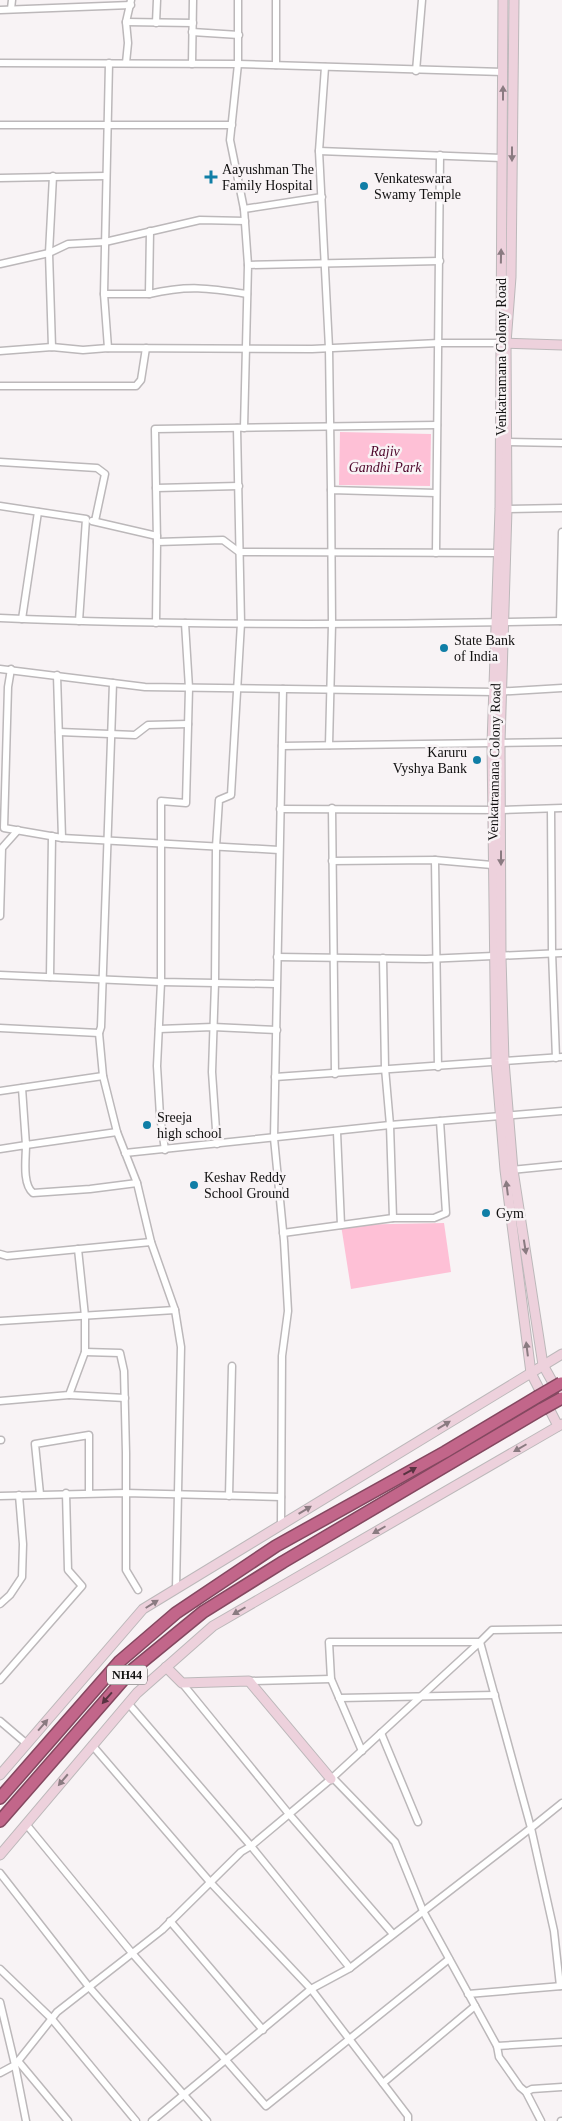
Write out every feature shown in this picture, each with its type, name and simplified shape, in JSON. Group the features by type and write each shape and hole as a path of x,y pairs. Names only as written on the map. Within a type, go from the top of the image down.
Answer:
{"highway":[{"name":"NH44","path":"0,1798 119,1662 176,1613 276,1546 445,1452 562,1383"},
{"name":"NH44","path":"0,1821 131,1671 203,1612 283,1562 562,1399"}],"main road":[{"name":"Venkatramana Colony Road","path":"503,0 504,509 499,553 501,624 496,744 496,810 492,865 503,1116 530,1373 560,1425"},
{"path":"501,624 507,442 503,343 511,277 514,0"},
{"path":"503,343 562,345"},
{"path":"496,810 497,957"},
{"path":"509,1170 543,1365 562,1399"},
{"path":"0,1775 143,1609 562,1354"},
{"path":"0,1855 128,1703 213,1626 560,1425"},
{"path":"166,1667 182,1683 248,1681 332,1778"}],"street":[{"path":"12,0 12,10"},
{"path":"52,0 52,8"},
{"path":"156,23 157,0"},
{"path":"192,64 193,0"},
{"path":"217,1144 212,1072 216,847 220,800 231,795 241,623 238,486 248,265 244,209 230,140 238,64 238,0"},
{"path":"276,0 276,65"},
{"path":"416,70 422,0"},
{"path":"0,10 131,3 126,22 128,43 126,63"},
{"path":"126,22 193,24"},
{"path":"192,32 239,35"},
{"path":"108,348 104,294 104,242 109,63"},
{"path":"0,64 238,64 503,72"},
{"path":"325,67 319,151 331,426 332,624 329,745"},
{"path":"0,124 232,125"},
{"path":"319,151 502,158"},
{"path":"436,553 440,155"},
{"path":"52,347 49,253 53,176"},
{"path":"0,178 106,176"},
{"path":"244,209 322,198"},
{"path":"0,264 49,253 68,244 104,242 200,220 245,221"},
{"path":"149,294 150,230"},
{"path":"248,265 440,261"},
{"path":"104,294 149,294 175,288 203,287 247,294"},
{"path":"0,351 52,347 83,350 108,348 329,348 439,343 503,343"},
{"path":"0,386 136,386 141,380 146,348"},
{"path":"156,623 155,429 437,425"},
{"path":"507,442 562,443"},
{"path":"0,462 97,468 105,474 95,521"},
{"path":"156,488 238,486"},
{"path":"331,490 436,493"},
{"path":"0,506 86,519 157,539 223,540 239,552 499,553"},
{"path":"504,509 562,508"},
{"path":"22,619 38,512"},
{"path":"79,621 86,519"},
{"path":"0,618 156,623 501,624 561,622 562,532"},
{"path":"165,1150 160,1116 157,1066 161,982 161,801 186,803 189,688 185,623"},
{"path":"0,669 145,687 499,691 562,688"},
{"path":"11,669 8,687 4,828 62,838 279,850"},
{"path":"57,675 62,838"},
{"path":"113,683 101,979 101,1027 99,1034 103,1076 117,1132 137,1183 151,1242 175,1310 182,1347 176,1589"},
{"path":"281,1524 282,1356 288,1311 274,1138 283,689"},
{"path":"59,732 135,735 148,725 188,724"},
{"path":"282,746 562,742"},
{"path":"332,808 332,958 335,1074"},
{"path":"280,809 496,810 562,808"},
{"path":"275,1077 335,1074 385,1068 559,1058 552,952 551,809"},
{"path":"0,916 2,848 18,830"},
{"path":"50,977 52,836"},
{"path":"332,861 434,860 492,865"},
{"path":"434,860 438,1066"},
{"path":"277,957 435,958 562,953"},
{"path":"383,958 385,1068 390,1125 393,1218"},
{"path":"0,975 161,982 276,984"},
{"path":"0,1028 99,1034"},
{"path":"159,1029 277,1030"},
{"path":"0,1091 103,1076"},
{"path":"22,1088 27,1183 29,1190 33,1194 48,1194 137,1183"},
{"path":"125,1153 390,1125 562,1111"},
{"path":"283,1233 393,1218 434,1218 446,1213 440,1121"},
{"path":"0,1149 117,1132"},
{"path":"337,1132 341,1225"},
{"path":"509,1170 562,1165"},
{"path":"0,1254 7,1256 151,1242"},
{"path":"70,1395 85,1352 85,1316 78,1249"},
{"path":"0,1321 175,1310"},
{"path":"85,1352 120,1353 124,1371 126,1570 138,1590"},
{"path":"229,1496 232,1366"},
{"path":"0,1401 70,1395 124,1398"},
{"path":"40,1494 35,1444 88,1435 88,1493"},
{"path":"0,1496 125,1493 281,1497"},
{"path":"0,1680 82,1586 68,1570 66,1494"},
{"path":"0,1604 10,1595 22,1577 23,1544 20,1495"},
{"path":"0,2073 17,2063 51,2018 170,1922 241,1852 251,1846 332,1778 492,1630 562,1629"},
{"path":"362,1751 331,1679 329,1642 480,1642"},
{"path":"468,1994 561,1986 554,1932 531,1828 480,1642"},
{"path":"248,1681 331,1679"},
{"path":"182,1683 289,1814 393,1934"},
{"path":"339,1698 419,1698 495,1695"},
{"path":"128,1703 251,1846 350,1968"},
{"path":"0,1721 27,1744"},
{"path":"381,1733 418,1822"},
{"path":"92,1745 210,1882 311,1989 408,2116 408,2121"},
{"path":"332,1778 395,1842 423,1911 497,2046 499,2056 520,2087 526,2092 541,2121"},
{"path":"152,2121 311,1989 350,1968 562,1803"},
{"path":"26,1824 132,1953 266,2106 449,1959"},
{"path":"0,1873 89,1987 207,2121"},
{"path":"170,1922 263,2030"},
{"path":"0,1970 51,2018 136,2121"},
{"path":"0,2002 17,2063 26,2121"},
{"path":"383,2083 475,2006"},
{"path":"497,2046 562,2042"},
{"path":"17,2063 68,2121"},
{"path":"526,2092 532,2089 562,2087"}],"green space":[{"name":"Rajiv Gandhi Park","path":"340,432 431,434 430,486 339,485"},
{"path":"444,1223 451,1272 351,1289 341,1225"}],"place":[{"name":"Aayushman The Family Hospital","path":"211,177"},
{"name":"Venkateswara Swamy Temple","path":"364,186"},
{"name":"State Bank of India","path":"444,648"},
{"name":"Karuru Vyshya Bank","path":"477,760"},
{"name":"Sreeja high school","path":"147,1125"},
{"name":"Keshav Reddy School Ground","path":"194,1185"},
{"name":"Gym","path":"486,1213"}]}
